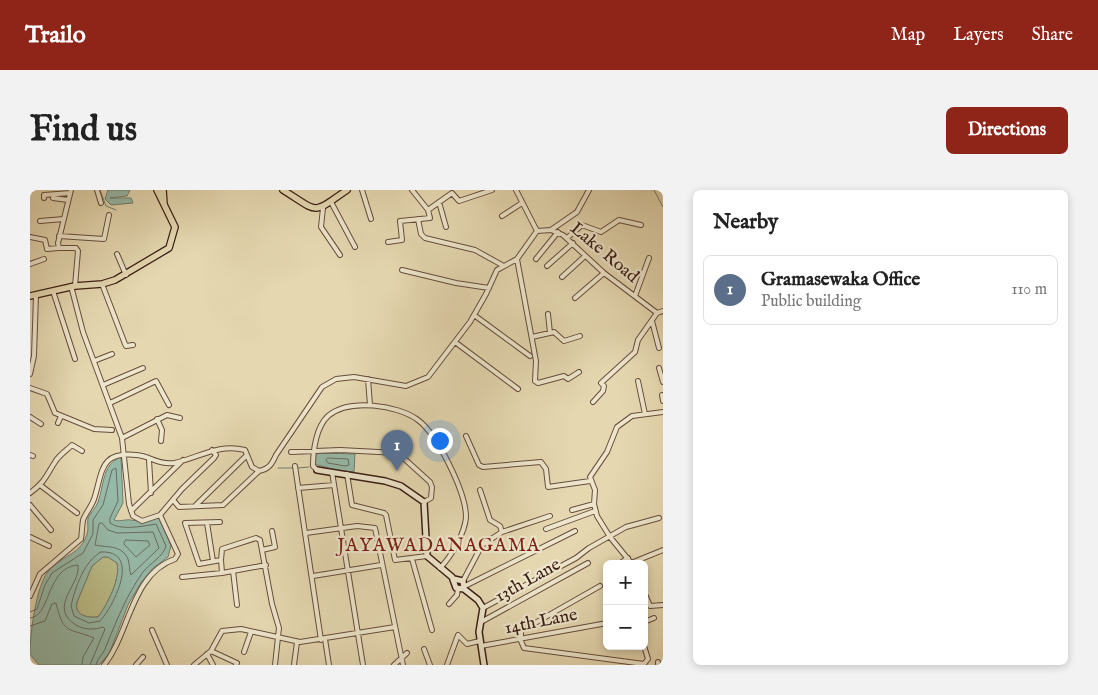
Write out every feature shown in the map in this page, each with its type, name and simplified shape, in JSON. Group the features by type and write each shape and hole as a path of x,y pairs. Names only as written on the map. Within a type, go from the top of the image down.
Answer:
{"main road":[{"path":"285,191 310,208 323,208 346,190"},
{"path":"33,295 73,286 102,284 126,275 169,248 175,228 164,204 162,191"}],"street":[{"path":"97,190 101,204"},
{"path":"362,190 371,219"},
{"path":"388,242 402,240 400,221 430,218 428,210 412,190"},
{"path":"428,210 452,193 459,201 492,190"},
{"path":"174,501 179,507 223,505 259,471 271,466 276,455 322,387 345,377 399,385 414,384 428,377 470,322 489,288 493,276 502,265 518,258 537,231 516,190"},
{"path":"552,230 577,212 589,190"},
{"path":"44,198 44,195 71,192 59,236 59,248"},
{"path":"53,198 68,200"},
{"path":"331,202 355,247"},
{"path":"439,202 446,227"},
{"path":"502,216 522,203"},
{"path":"323,208 321,227 340,255"},
{"path":"59,236 104,239 106,238 109,215"},
{"path":"40,221 64,219"},
{"path":"418,220 421,234 425,238 475,250 502,265"},
{"path":"567,238 582,225 601,232 619,220 641,225"},
{"name":"Lake Road","path":"537,231 552,230 567,238 604,273 657,313"},
{"path":"536,259 558,232"},
{"path":"30,237 45,240 47,249 76,248 78,251 73,286 82,332 122,438 131,511 138,520 160,515 174,501 182,489 214,458 216,455 212,450"},
{"path":"547,266 573,244"},
{"path":"117,254 126,275"},
{"path":"562,277 585,256"},
{"path":"518,258 536,361 535,381 538,383 564,376 568,379 579,372"},
{"path":"635,296 649,258"},
{"path":"30,264 44,260"},
{"path":"402,270 456,283 489,288"},
{"path":"575,298 604,273"},
{"path":"102,284 125,344 133,345"},
{"path":"53,291 74,359"},
{"path":"30,374 34,356 33,295"},
{"path":"593,402 603,391 604,386 601,384 606,376 635,352 638,340 657,313 663,311"},
{"path":"548,314 550,333"},
{"path":"474,315 530,356"},
{"path":"652,321 659,348"},
{"path":"532,337 554,332 564,341 580,336"},
{"path":"455,342 518,389"},
{"path":"94,361 112,354"},
{"path":"103,385 142,368"},
{"path":"659,368 663,382"},
{"path":"368,379 370,405"},
{"path":"110,403 156,381 169,404"},
{"path":"638,381 645,414"},
{"path":"30,388 47,394 53,411 61,416 94,429 112,430"},
{"path":"662,395 663,401"},
{"path":"424,502 393,483 347,474 321,473 316,470 313,466 314,451 322,425 329,416 351,407 370,405 417,419 431,431 460,492 465,509 465,522 450,554 440,568"},
{"path":"625,560 628,558 610,537 595,511 594,490 590,476 609,448 618,427 632,416 663,412"},
{"path":"122,438 167,415 180,418"},
{"path":"58,423 61,416"},
{"path":"30,417 41,424"},
{"path":"158,419 162,430 160,441"},
{"path":"466,436 479,465 483,467 540,462 546,469 548,487 590,481"},
{"path":"30,493 51,472 55,461 72,445 82,452"},
{"path":"30,596 40,574 81,539 83,520 95,497 103,466 110,458 124,455 142,455 149,460 166,464 212,450 235,448 245,450 252,467 259,471"},
{"path":"291,452 398,453 430,482 433,494 431,498 424,502"},
{"path":"196,505 247,455"},
{"path":"149,460 151,493"},
{"path":"131,511 183,460"},
{"path":"295,467 323,639 329,665"},
{"path":"332,472 363,665"},
{"path":"347,474 352,505 384,513 395,560 427,556"},
{"path":"40,485 77,513"},
{"path":"298,488 334,485"},
{"path":"480,490 490,520 500,526 502,532"},
{"path":"424,502 427,556 463,586 478,600 483,608 480,622 480,643 484,665"},
{"path":"30,504 51,530"},
{"path":"572,510 594,504"},
{"path":"546,529 595,511"},
{"path":"104,665 112,654 142,589 153,571 164,562 175,559 178,554 166,524 160,515"},
{"path":"449,604 463,586 480,547 502,532 550,516"},
{"path":"483,608 576,558 589,548 626,527 660,518"},
{"path":"220,522 185,523 199,564 221,560"},
{"path":"207,523 213,561"},
{"path":"306,533 367,526 375,528 402,663"},
{"path":"262,550 275,547 272,531"},
{"path":"454,579 455,586 463,586 575,531"},
{"path":"30,537 49,546"},
{"path":"222,573 222,549 256,538 260,540 272,604 279,628 275,665"},
{"path":"639,560 663,550"},
{"path":"412,559 432,630"},
{"name":"13th Lane","path":"480,622 588,563"},
{"path":"182,577 222,573 266,565"},
{"path":"313,576 381,565"},
{"path":"233,571 237,605"},
{"path":"600,586 521,631 521,640 526,649 637,664 644,664 648,659 645,650"},
{"path":"648,601 650,606 663,605"},
{"path":"648,620 654,618"},
{"name":"14th Lane","path":"480,643 521,640 603,624"},
{"path":"194,665 209,652 222,631 241,629 297,642 394,627"},
{"path":"152,630 167,665"},
{"path":"244,652 251,632"},
{"path":"447,665 458,635 467,644 480,643"},
{"path":"294,665 297,642"},
{"path":"424,649 430,665"},
{"path":"209,652 214,665"},
{"path":"209,652 237,663 236,665"},
{"path":"394,665 402,663 407,653"},
{"path":"136,665 143,657"}],"green space":[{"path":"103,557 108,557 117,563 118,569 115,584 109,599 98,617 82,615 77,610 77,602 92,566"}],"water":[{"path":"108,190 130,190 127,196 110,198 131,198 133,203 111,205 105,199"},
{"path":"316,453 355,454 354,472 336,470 314,464"},
{"path":"121,457 123,503 114,520 142,521 160,517 171,546 168,557 152,569 140,584 128,605 109,654 99,665 39,665 30,653 31,634 41,586 50,569 81,546 84,541 88,532 88,518 98,502 107,470 115,460","holes":["103,557 108,557 117,563 118,569 112,592 98,617 82,615 77,610 77,602 92,566"]}],"waterway":[{"path":"100,190 106,206 116,210"},
{"path":"654,190 663,207"},
{"path":"298,468 309,467"},
{"path":"278,468 294,468"}],"place":[{"name":"Gramasewaka Office","path":"397,471"}],"district":[{"name":"JAYAWADANAGAMA","path":"439,546"}]}
